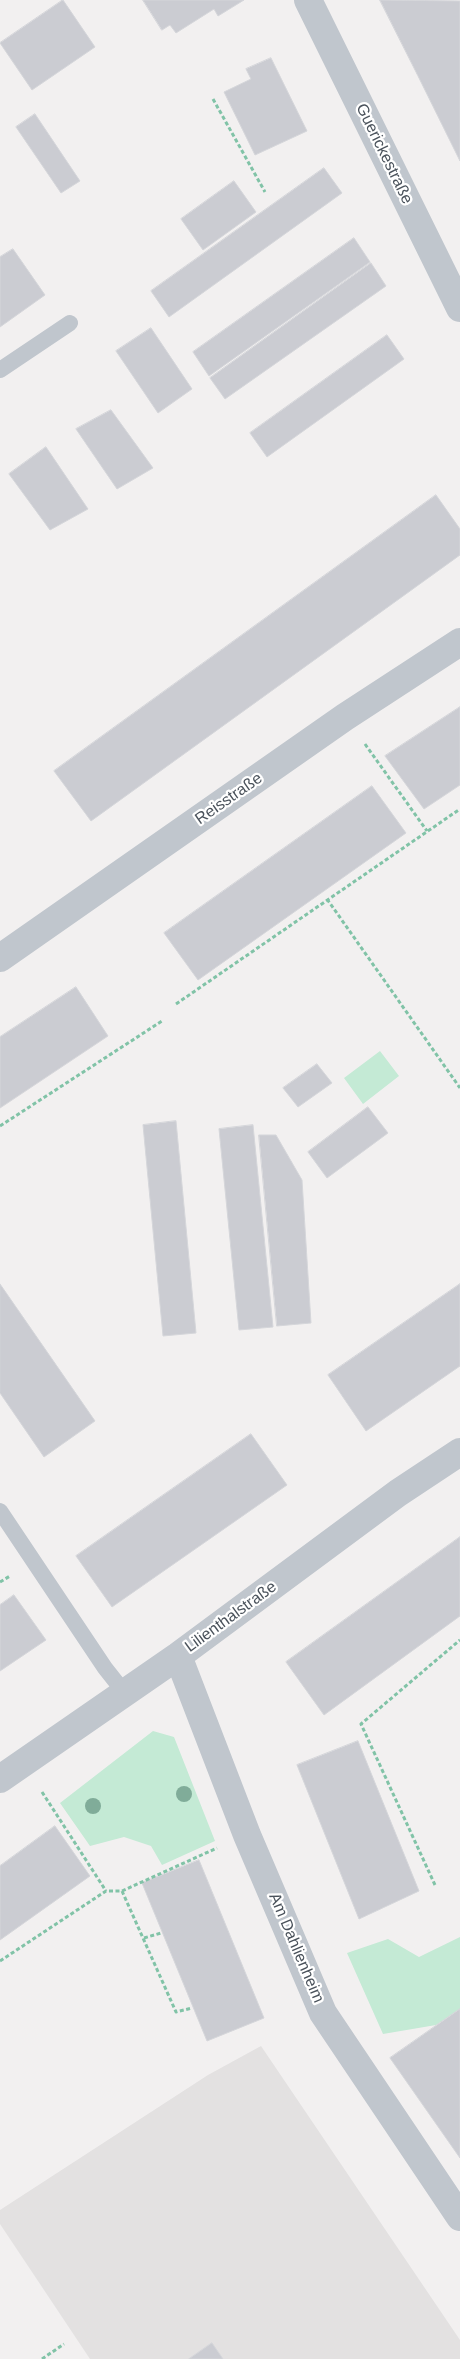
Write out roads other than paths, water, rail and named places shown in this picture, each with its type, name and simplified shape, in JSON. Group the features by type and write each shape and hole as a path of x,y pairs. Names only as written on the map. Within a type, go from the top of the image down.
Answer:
{"street":[{"name":"Guerickestraße","path":"308,0 460,308"},
{"name":"Reisstraße","path":"0,958 345,717 460,642"},
{"name":"Lilienthalstraße","path":"0,1779 178,1656 398,1493 460,1452"},
{"name":"Am Dahlienheim","path":"178,1656 247,1835 323,2013 460,2217"}],"lane":[{"path":"0,370 70,323"},
{"path":"0,1511 105,1668 124,1692"}]}
